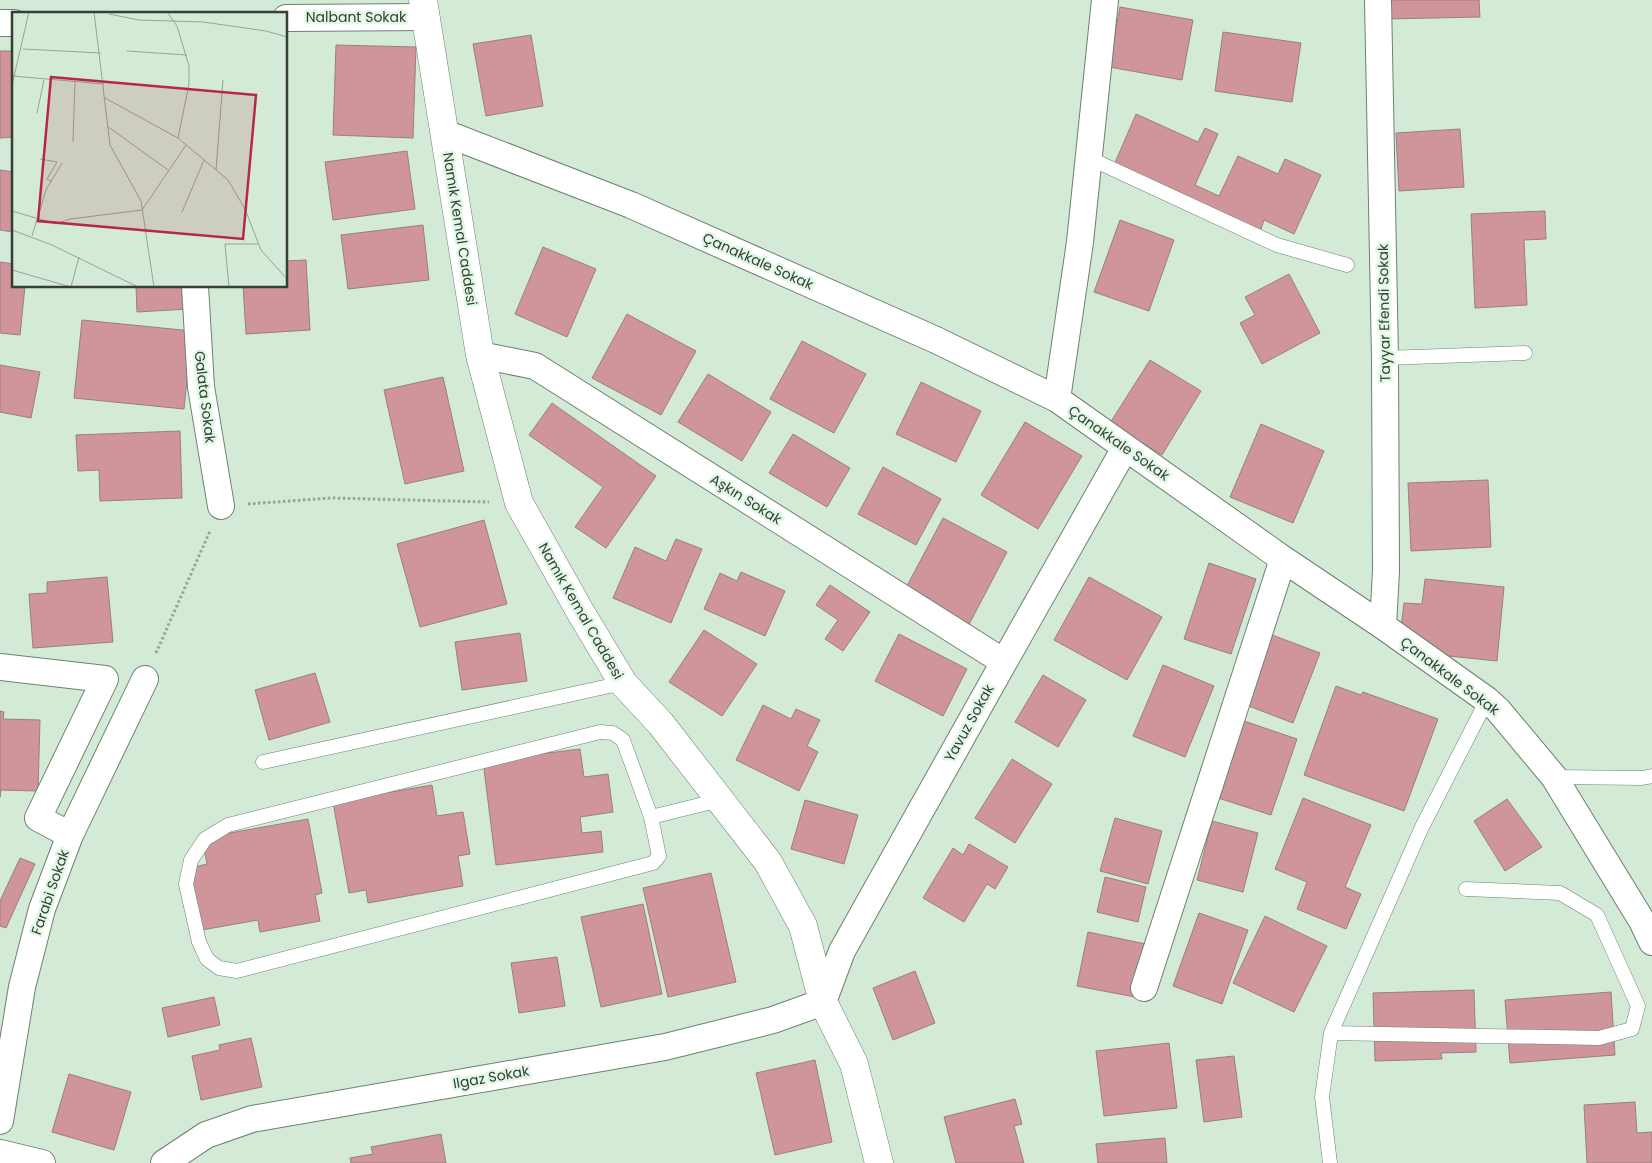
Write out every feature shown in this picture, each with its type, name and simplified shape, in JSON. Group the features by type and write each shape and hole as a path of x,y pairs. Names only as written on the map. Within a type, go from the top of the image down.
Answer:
{"street":[{"path":"1057,399 1080,242 1105,0"},
{"name":"Tayyar Efendi Sokak","path":"1378,0 1385,358 1386,571 1383,626"},
{"name":"Nalbant Sokak","path":"288,18 425,8"},
{"name":"Namık Kemal Caddesi","path":"425,8 480,355 520,503 581,613 623,682 661,724 768,862 803,926 823,1002 854,1064 879,1163"},
{"name":"Çanakkale Sokak","path":"445,133 631,205 936,340 1057,399 1283,559 1383,626 1487,700 1498,710 1554,777 1642,921 1652,942"},
{"name":"Galata Sokak","path":"195,288 201,387 221,506"},
{"name":"Aşkın Sokak","path":"480,355 535,366 1004,662"},
{"name":"Yavuz Sokak","path":"823,1002 842,951 1125,448"},
{"path":"1144,988 1283,559"},
{"path":"0,667 105,679 38,818 70,835"},
{"name":"Farabi Sokak","path":"0,1121 22,986 42,908 70,835 145,678"},
{"name":"Ilgaz Sokak","path":"164,1163 206,1135 252,1119 666,1047 773,1020 823,1002"},
{"path":"0,1153 42,1163"}],"lane":[{"path":"1088,158 1277,246 1347,265"},
{"path":"1385,358 1524,353"},
{"path":"263,762 623,682"},
{"path":"1330,1163 1322,1097 1331,1033 1422,827 1487,700"},
{"path":"600,732 613,733 622,740 651,817 659,856 654,863 237,971 219,968 208,960 199,942 186,884 191,860 205,839 228,825 600,732"},
{"path":"1554,777 1642,778 1652,776"},
{"path":"651,817 720,800"},
{"path":"1331,1033 1599,1038 1632,1029 1638,1006 1598,915 1560,893 1466,889"}],"path":[{"path":"145,678 221,506 331,498 520,503"}],"building":[{"path":"1386,0 1479,0 1480,17 1386,19"},
{"path":"1120,7 1193,20 1182,80 1109,67"},
{"path":"1223,32 1301,43 1292,102 1215,91"},
{"path":"531,35 543,106 486,116 473,44"},
{"path":"336,45 416,47 413,138 333,135"},
{"path":"0,51 12,51 12,137 0,138"},
{"path":"1136,114 1198,142 1205,128 1218,134 1195,185 1219,196 1238,156 1278,174 1285,159 1321,175 1294,234 1264,220 1259,235 1114,165"},
{"path":"1460,129 1464,187 1399,191 1396,133"},
{"path":"407,151 415,209 333,220 325,162"},
{"path":"0,170 12,172 12,232 0,230"},
{"path":"1545,211 1546,239 1524,240 1527,305 1475,308 1471,214"},
{"path":"1120,220 1174,240 1149,311 1094,292"},
{"path":"423,225 429,280 348,289 341,235"},
{"path":"543,247 596,269 567,337 515,314"},
{"path":"306,260 310,330 246,334 243,288 288,288 288,261"},
{"path":"0,262 12,264 12,288 25,288 20,335 0,333"},
{"path":"1289,274 1320,333 1262,364 1240,323 1255,315 1245,297"},
{"path":"136,288 188,288 189,309 137,312"},
{"path":"627,314 696,351 661,415 592,378"},
{"path":"82,320 192,331 184,409 74,398"},
{"path":"802,341 866,374 834,433 770,399"},
{"path":"1150,360 1201,391 1162,455 1110,423"},
{"path":"0,365 40,372 31,418 0,412"},
{"path":"708,374 771,412 742,461 678,422"},
{"path":"443,377 464,471 405,484 384,390"},
{"path":"921,382 981,411 956,462 896,434"},
{"path":"552,403 656,476 606,548 575,527 603,487 529,435"},
{"path":"1025,422 1082,456 1038,529 981,495"},
{"path":"1261,424 1324,451 1293,523 1230,497"},
{"path":"180,431 182,498 100,501 99,470 78,471 76,435"},
{"path":"793,434 850,468 827,507 769,473"},
{"path":"883,467 941,499 916,545 858,514"},
{"path":"1488,480 1491,547 1411,551 1408,483"},
{"path":"943,518 1007,552 965,632 900,599"},
{"path":"484,520 507,604 420,627 397,544"},
{"path":"676,539 702,549 671,623 613,598 635,547 666,561"},
{"path":"1209,563 1256,579 1231,654 1184,639"},
{"path":"741,572 785,591 765,636 704,609 720,573 737,581"},
{"path":"107,577 113,642 33,648 29,594 47,593 47,582"},
{"path":"1089,577 1162,617 1127,680 1054,640"},
{"path":"1425,579 1504,587 1497,661 1420,653 1400,636 1404,603 1422,604"},
{"path":"830,585 870,612 843,651 825,639 838,620 816,605"},
{"path":"704,630 757,664 722,716 669,682"},
{"path":"1259,630 1320,653 1293,723 1233,700"},
{"path":"520,633 527,681 462,690 455,642"},
{"path":"899,634 967,669 943,716 875,681"},
{"path":"1163,665 1214,686 1185,757 1133,736"},
{"path":"315,673 330,722 269,740 255,690"},
{"path":"1043,675 1086,700 1058,747 1015,722"},
{"path":"1336,686 1361,695 1363,692 1438,719 1404,811 1304,775"},
{"path":"763,705 791,719 796,709 820,720 807,746 818,752 799,791 736,760"},
{"path":"0,711 4,712 3,719 40,720 38,791 1,790 0,797"},
{"path":"1241,720 1297,739 1271,815 1215,797"},
{"path":"580,749 584,777 608,774 613,812 580,817 582,833 601,831 603,852 496,865 483,761"},
{"path":"1012,759 1052,784 1015,843 975,818"},
{"path":"432,785 437,816 463,812 470,854 458,856 463,886 368,903 366,890 349,893 333,802"},
{"path":"1303,798 1371,825 1345,887 1361,894 1346,929 1297,909 1307,882 1275,869"},
{"path":"1507,799 1542,847 1505,871 1474,821"},
{"path":"805,800 858,815 844,864 791,849"},
{"path":"1115,818 1162,831 1148,884 1100,871"},
{"path":"308,819 322,893 315,895 320,921 260,932 258,920 202,930 190,868 207,864 202,838"},
{"path":"1212,821 1258,833 1243,892 1197,880"},
{"path":"969,844 1008,867 995,889 987,884 964,922 923,898 953,848 963,855"},
{"path":"20,858 35,864 6,928 0,926 0,901"},
{"path":"711,873 736,982 668,997 643,888"},
{"path":"1105,877 1146,887 1138,922 1097,912"},
{"path":"643,904 662,994 601,1007 581,917"},
{"path":"1199,913 1248,930 1222,1004 1173,986"},
{"path":"1265,916 1327,946 1294,1012 1233,983"},
{"path":"1088,932 1146,944 1135,997 1077,986"},
{"path":"557,957 565,1006 519,1013 511,963"},
{"path":"915,971 935,1023 893,1040 873,988"},
{"path":"1474,990 1476,1052 1441,1053 1442,1059 1375,1061 1373,993"},
{"path":"1611,992 1615,1055 1510,1063 1505,1000"},
{"path":"214,997 220,1025 168,1037 162,1008"},
{"path":"251,1038 262,1087 201,1100 192,1056 220,1050 219,1045"},
{"path":"1169,1043 1177,1108 1104,1116 1096,1051"},
{"path":"1234,1056 1242,1117 1204,1122 1196,1060"},
{"path":"815,1060 832,1142 775,1155 756,1073"},
{"path":"69,1074 131,1092 114,1150 52,1132"},
{"path":"1015,1099 1022,1124 1014,1126 1024,1163 956,1163 944,1117"},
{"path":"1635,1102 1637,1133 1652,1132 1652,1163 1587,1163 1584,1105"},
{"path":"441,1134 446,1163 351,1163 350,1158 373,1154 371,1147"},
{"path":"1165,1138 1167,1163 1098,1163 1096,1144"}]}
